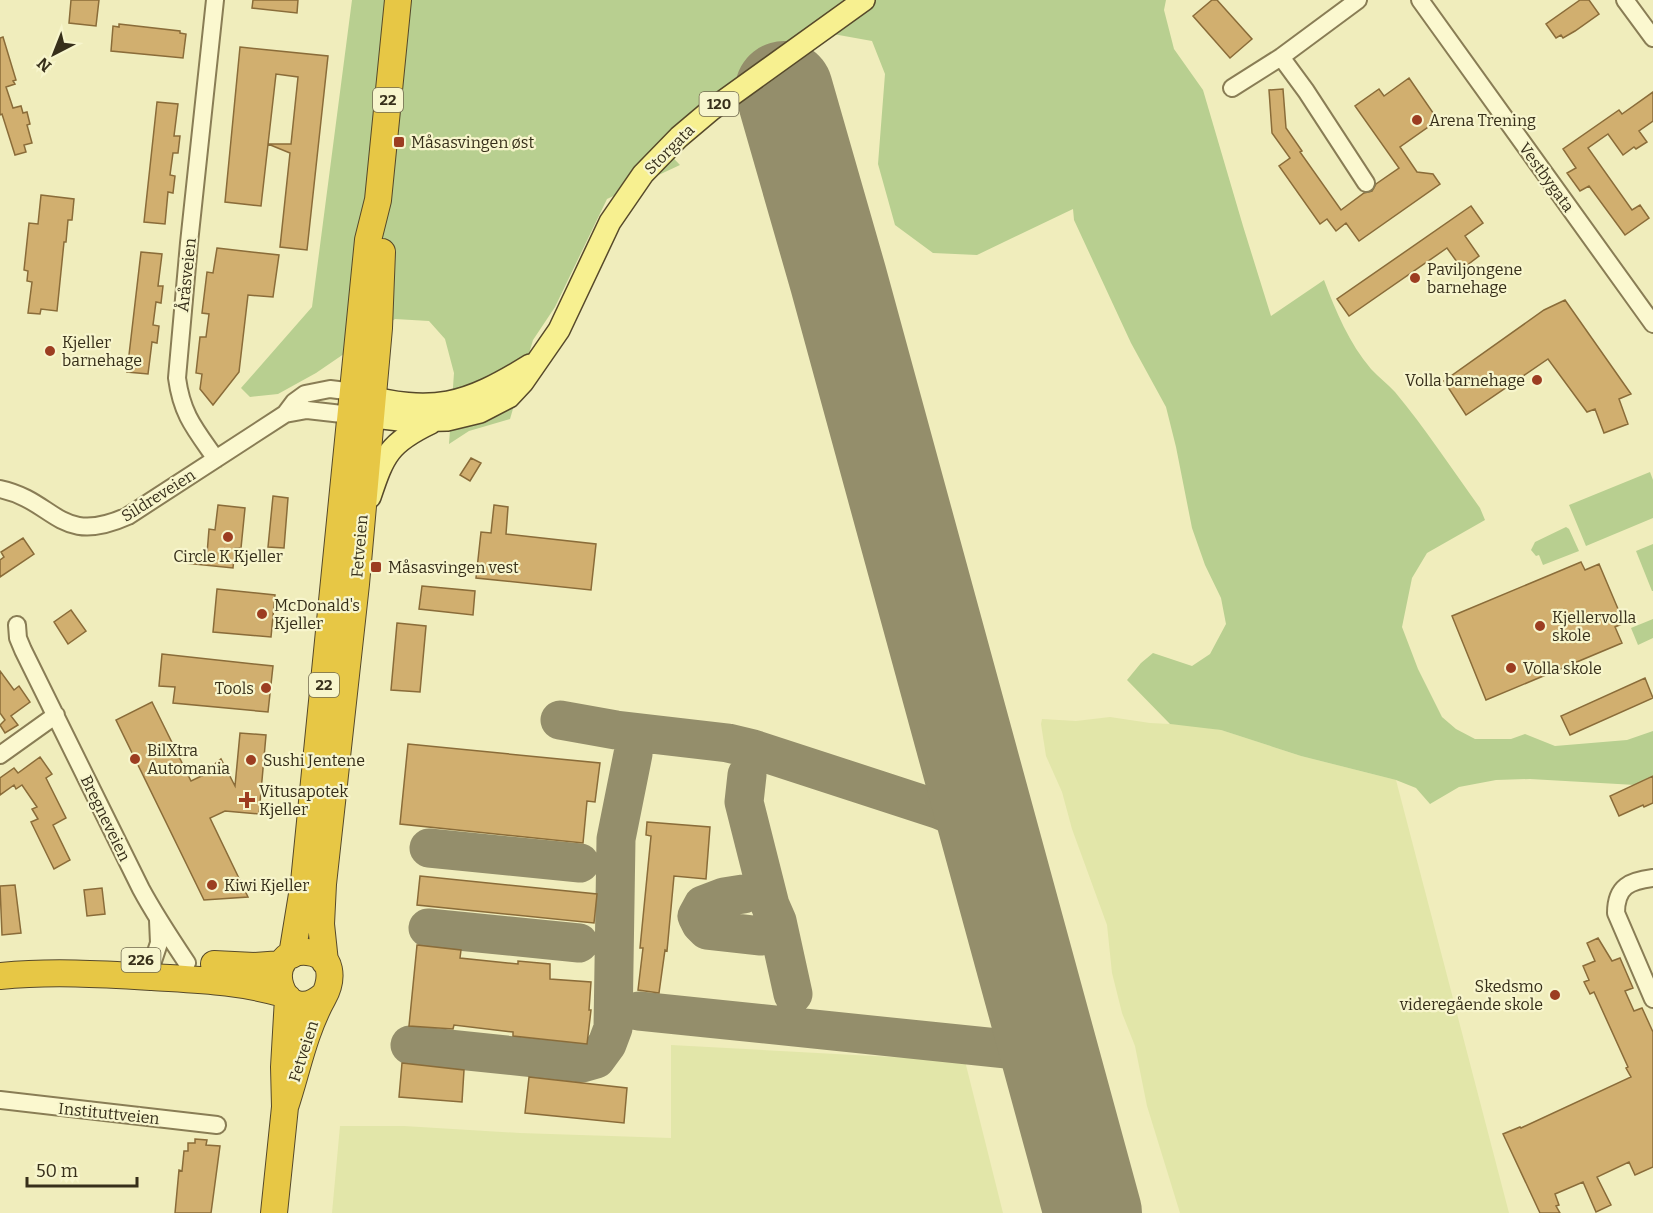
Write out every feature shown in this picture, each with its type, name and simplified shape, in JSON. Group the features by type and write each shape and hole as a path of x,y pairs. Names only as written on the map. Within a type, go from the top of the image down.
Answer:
{"highway":[{"name":"Fetveien","path":"287,960 304,882 362,405 382,272 382,239 378,200 398,0"},
{"name":"Fetveien","path":"325,962 321,924 323,884 362,524 362,405"},
{"path":"287,960 307,952 320,957 325,962"},
{"name":"226","path":"0,962 55,958 241,966 287,960"},
{"name":"22","path":"286,996 279,982 279,970 287,960"},
{"name":"22","path":"324,995 330,983 330,975 325,962"},
{"name":"226","path":"0,976 69,974 199,980 239,983 286,996"},
{"name":"Fetveien","path":"285,1107 307,1034 324,995"},
{"path":"286,996 294,1002 307,1004 313,1003 324,995"},
{"name":"Fetveien","path":"274,1213 285,1107 286,996"}],"main road":[{"name":"Storgata","path":"362,405 434,422 472,414 496,405 509,397 540,358 569,310 610,222 649,167 711,110 864,0"},
{"name":"Storgata","path":"362,405 437,404 459,400 487,390 540,358"},
{"path":"362,524 385,457 405,436 434,422"}],"street":[{"name":"Åråsveien","path":"215,0 177,378 182,405 187,416 216,459"},
{"path":"1232,88 1281,57 1358,0"},
{"name":"Vestbygata","path":"1420,0 1653,324"},
{"path":"1625,0 1653,38"},
{"path":"1281,57 1365,183"},
{"path":"216,459 285,414 362,405"},
{"name":"Sildreveien","path":"0,489 18,495 64,521 84,527 104,526 128,516 216,459"},
{"name":"Bregneveien","path":"17,625 18,638 158,920 187,963"},
{"path":"0,755 56,716"},
{"path":"1653,878 1631,882 1624,887 1616,902 1616,913 1653,999"},
{"name":"Bregneveien","path":"153,961 159,943 158,920"},
{"name":"Instituttveien","path":"0,1100 217,1125"}],"green space":[{"path":"352,0 1166,0 1164,10 1174,49 1203,90 1271,316 1324,280 1338,315 1356,349 1417,420 1480,508 1485,520 1427,553 1412,578 1402,627 1418,669 1442,717 1456,729 1475,739 1511,739 1525,734 1555,746 1627,740 1653,731 1653,786 1530,779 1496,780 1459,787 1430,804 1416,788 1396,780 1301,756 1221,730 1170,724 1127,680 1153,653 1192,666 1210,654 1226,624 1221,598 1205,565 1192,528 1166,407 1131,343 1074,220 1073,209 977,255 933,253 895,225 878,164 885,74 872,41 833,34 694,114 658,142 680,165 607,199 555,307 533,340 510,419 469,431 449,444 454,373 445,339 429,321 395,319 316,373 278,394 250,397 241,388 312,307"},
{"path":"1650,472 1653,480 1653,518 1586,546 1569,505"},
{"path":"1566,527 1579,551 1543,565 1539,555 1536,556 1531,550 1535,542"},
{"path":"1653,544 1653,591 1652,591 1636,551"},
{"path":"1653,619 1653,638 1638,645 1631,628"},
{"path":"1110,717 1221,730 1301,756 1396,780 1509,1213 1180,1213 1147,1106 1135,1046 1122,1013 1112,973 1107,925 1072,829 1062,792 1046,756 1041,724 1042,719 1076,721"},
{"path":"671,1045 965,1061 1003,1213 332,1213 340,1126 404,1126 671,1138"}],"building":[{"path":"71,0 99,0 96,26 69,23"},
{"path":"253,0 298,0 297,13 252,8"},
{"path":"1212,0 1217,0 1252,39 1230,58 1193,16"},
{"path":"1580,0 1589,0 1599,14 1563,38 1561,35 1556,38 1546,24"},
{"path":"119,24 180,31 186,34 183,58 111,51 113,26 119,27"},
{"path":"3,37 16,80 13,81 15,84 6,87 13,108 21,106 23,113 27,112 30,124 27,125 32,143 24,145 26,152 15,155 2,114 0,115 0,38"},
{"path":"240,47 328,56 307,250 280,247 290,153 268,144 261,206 225,202","holes":["276,74 298,77 291,144 268,144"]},
{"path":"1409,78 1438,120 1400,147 1417,172 1433,174 1440,184 1359,241 1346,223 1336,231 1327,219 1320,224 1279,166 1290,158 1272,133 1269,90 1283,89 1286,128 1341,210 1364,193 1372,191 1376,184 1399,168 1355,106 1379,89 1384,96"},
{"path":"1653,92 1653,121 1639,131 1647,142 1623,155 1608,134 1588,148 1632,210 1640,205 1649,218 1625,235 1589,186 1580,191 1567,173 1576,168 1563,149 1619,110 1622,114"},
{"path":"157,102 178,104 174,136 180,136 178,153 173,153 170,175 175,176 173,193 168,192 165,224 144,222"},
{"path":"41,195 74,199 72,220 68,220 66,242 64,242 57,311 41,309 40,314 28,313 32,282 27,281 28,271 24,270 29,223 38,224"},
{"path":"1471,206 1483,223 1465,236 1479,256 1462,269 1447,248 1349,316 1337,299"},
{"path":"217,248 279,255 273,297 248,295 239,372 213,405 200,389 202,374 196,373 200,337 206,337 209,314 202,313 207,272 213,273"},
{"path":"141,252 162,254 158,286 163,286 161,303 156,302 153,325 159,326 157,343 152,342 148,374 127,372"},
{"path":"1565,300 1631,394 1619,399 1628,424 1604,433 1595,409 1587,412 1548,359 1466,415 1444,381 1544,310"},
{"path":"471,458 481,463 470,481 460,475"},
{"path":"273,496 288,498 284,548 268,547"},
{"path":"218,505 245,508 241,548 235,548 233,568 185,563 186,552 207,554 209,529 215,530"},
{"path":"494,505 508,507 506,534 596,544 591,590 476,578 481,532 491,533"},
{"path":"23,538 34,554 0,577 0,560 4,557 1,552"},
{"path":"1581,562 1585,570 1599,564 1624,623 1615,627 1622,643 1486,700 1452,616"},
{"path":"422,586 475,591 473,615 419,609"},
{"path":"217,589 275,595 271,637 213,632"},
{"path":"71,610 86,631 68,644 54,622"},
{"path":"397,623 426,626 420,692 391,690"},
{"path":"162,654 273,666 268,712 173,703 175,687 159,686"},
{"path":"0,671 14,690 19,686 30,702 11,716 18,725 5,733 0,725 5,720 0,713"},
{"path":"1645,678 1653,698 1570,735 1561,716"},
{"path":"152,702 191,781 212,771 211,767 221,759 235,786 240,733 266,735 259,814 225,811 210,818 248,897 204,900 116,720"},
{"path":"408,744 600,763 595,802 587,801 583,843 400,824"},
{"path":"40,757 52,774 46,778 66,818 53,825 70,860 54,869 31,822 38,819 32,809 37,807 22,785 16,789 14,785 0,795 0,778 14,768 18,773"},
{"path":"1653,776 1653,803 1619,816 1610,796"},
{"path":"647,822 710,827 706,879 674,876 667,951 665,950 659,993 638,990 651,836 646,835"},
{"path":"420,876 597,894 594,923 417,905"},
{"path":"15,885 21,933 2,935 0,886"},
{"path":"102,888 105,914 87,916 84,890"},
{"path":"1598,938 1612,961 1620,958 1633,988 1625,991 1634,1011 1642,1008 1653,1032 1653,1167 1635,1175 1629,1162 1597,1177 1611,1205 1596,1212 1583,1182 1555,1194 1559,1205 1556,1206 1560,1213 1540,1213 1503,1134 1521,1128 1631,1077 1594,992 1590,994 1584,982 1589,980 1583,966 1595,961 1587,943"},
{"path":"417,945 461,950 460,958 518,964 518,961 550,964 550,979 591,982 589,1010 591,1010 587,1044 513,1036 513,1032 454,1025 453,1029 409,1026"},
{"path":"402,1063 464,1070 462,1102 399,1097"},
{"path":"529,1077 627,1088 624,1123 525,1113"},
{"path":"195,1139 207,1140 206,1145 220,1146 211,1213 175,1213 179,1170 182,1171 184,1151 188,1151 188,1143 195,1143"}],"taxiway":[{"path":"560,720 616,730 728,743 753,749 940,810"},
{"path":"410,1045 582,1063 596,1059 607,1044 613,1028 616,839 633,754"},
{"path":"973,773 971,796 962,808 940,810 983,831 995,855"},
{"path":"747,775 744,802 770,905 777,921 793,994"},
{"path":"429,848 580,863"},
{"path":"743,894 724,897 703,905 697,916 707,930 761,936"},
{"path":"428,928 579,943"},
{"path":"1007,1049 1024,1039 1032,1030 1034,998"},
{"path":"639,1011 1026,1050 1033,1052 1043,1060 1057,1082"}],"runway":[{"path":"784,90 838,278 1093,1213"}],"place":[{"name":"Arena Trening","path":"1417,120"},
{"name":"Måsasvingen øst","path":"399,142"},
{"name":"Paviljongene barnehage","path":"1415,278"},
{"name":"Kjeller barnehage","path":"50,351"},
{"name":"Volla barnehage","path":"1537,380"},
{"name":"Circle K Kjeller","path":"228,537"},
{"name":"Måsasvingen vest","path":"376,567"},
{"name":"McDonald's Kjeller","path":"262,614"},
{"name":"Kjellervolla skole","path":"1540,626"},
{"name":"Volla skole","path":"1511,668"},
{"name":"Tools","path":"266,688"},
{"name":"BilXtra Automania","path":"135,759"},
{"name":"Sushi Jentene","path":"251,760"},
{"name":"Vitusapotek Kjeller","path":"247,800"},
{"name":"Kiwi Kjeller","path":"212,885"},
{"name":"Skedsmo videregående skole","path":"1555,995"}]}
